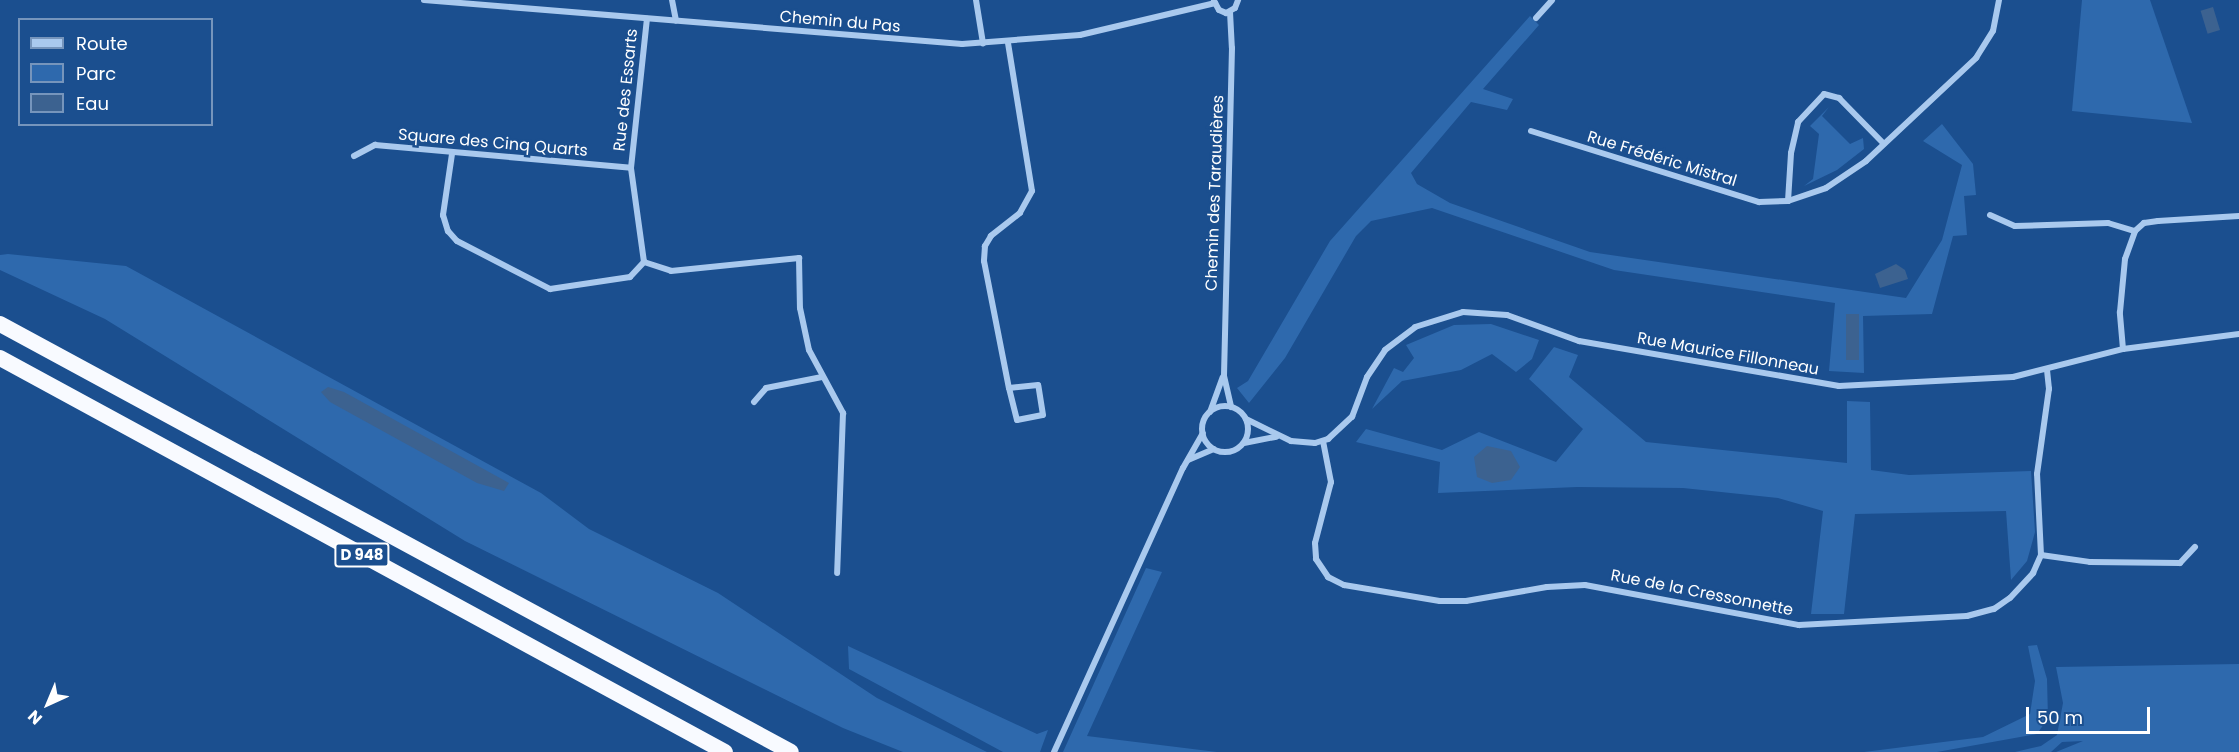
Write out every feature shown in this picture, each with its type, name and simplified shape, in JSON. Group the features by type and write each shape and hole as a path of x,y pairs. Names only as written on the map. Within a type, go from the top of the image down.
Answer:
{"highway":[{"name":"D 948","path":"0,324 791,752"},
{"name":"D 948","path":"0,358 724,752"}],"street":[{"name":"Chemin du Pas","path":"424,0 918,42 983,43 1008,43 1128,26 1214,2"},
{"path":"672,0 676,21"},
{"path":"976,0 983,43"},
{"path":"1214,2 1222,12 1230,12 1238,0"},
{"path":"1536,18 1551,0"},
{"name":"Rue Frédéric Mistral","path":"1531,131 1759,202 1788,201 1826,188 1884,144 1976,58 1993,31 1998,0"},
{"name":"Chemin des Taraudières","path":"1230,12 1232,48 1224,376 1231,407"},
{"name":"Rue des Essarts","path":"644,262 631,168 647,19"},
{"path":"1008,43 1032,191 1029,203 1020,213 991,236 985,246 984,261 1010,388 1017,420 1043,415 1038,386 1010,388"},
{"path":"1788,201 1791,153 1798,122 1824,94 1839,98 1884,144"},
{"name":"Square des Cinq Quarts","path":"354,156 375,145 452,154 631,168"},
{"path":"452,154 443,215 448,231 457,242 550,289 630,276 644,262 672,271 800,258 800,308 809,350 843,413 837,573"},
{"path":"1990,215 2015,226 2108,223 2135,231"},
{"path":"2123,349 2120,312 2126,259 2135,231 2144,223 2239,216"},
{"name":"Rue Maurice Fillonneau","path":"1323,441 1348,422 1367,377 1385,350 1415,327 1462,312 1507,315 1579,340 1839,386 1990,380 2047,370 2123,349 2239,334"},
{"path":"2047,370 2047,409 2037,474 2041,555 2090,562 2180,563 2196,547"},
{"name":"Chemin des Taraudières","path":"1210,413 1224,376"},
{"path":"754,402 766,388 822,377"},
{"path":"1054,752 1187,461 1203,433 1210,413 1231,407 1276,437 1306,444 1323,441"},
{"path":"1244,443 1248,432 1246,419"},
{"path":"1203,433 1214,449"},
{"path":"1187,461 1214,449 1230,451 1244,443 1276,437"},
{"name":"Rue de la Cressonnette","path":"1323,441 1331,482 1315,543 1316,559 1328,577 1364,589 1466,601 1586,585 1799,625 1982,613 2019,590 2041,555"}],"green space":[{"path":"2082,0 2150,0 2192,123 2072,111"},
{"path":"1530,16 1539,25 1483,89 1513,99 1507,110 1471,102 1411,173 1417,184 1450,203 1590,252 1906,298 1942,240 1962,165 1923,141 1942,124 1973,164 1976,195 1964,196 1967,235 1953,236 1932,314 1863,316 1864,373 1829,371 1835,303 1614,270 1432,208 1371,221 1356,236 1285,358 1249,403 1237,388 1248,381 1330,241"},
{"path":"1829,107 1822,116 1850,144 1863,138 1864,149 1837,170 1804,186 1813,179 1819,134 1810,126"},
{"path":"0,255 126,266 541,493 589,529 718,593 877,698 987,752 903,752 843,728 465,541 105,319 0,270"},
{"path":"1491,324 1539,340 1532,359 1516,372 1492,354 1461,370 1402,381 1372,409 1394,368 1403,372 1414,358 1406,345 1454,325"},
{"path":"1554,347 1578,355 1569,377 1646,442 1847,463 1847,401 1870,402 1871,470 1909,475 2031,471 2035,532 2027,561 2011,580 2006,511 1855,514 1844,614 1811,614 1823,511 1778,498 1683,488 1577,487 1438,493 1440,462 1356,442 1366,429 1442,450 1479,432 1556,462 1583,429 1529,379"},
{"path":"1146,568 1162,572 1087,736 1217,752 1063,752"},
{"path":"2037,645 2047,679 2048,718 2037,734 1937,752 1864,752 1983,737 2030,714 2035,681 2028,646"},
{"path":"848,646 1037,734 1048,730 1040,752 1003,752 849,669"},
{"path":"2239,664 2239,752 2056,752 2083,741 2062,742 2051,752 2015,752 2041,746 2057,735 2063,703 2056,667"}],"water":[{"path":"2213,7 2220,30 2208,34 2201,11"},
{"path":"1896,264 1905,270 1908,279 1880,288 1875,274"},
{"path":"1846,314 1859,314 1859,360 1846,360"},
{"path":"328,387 344,392 509,483 504,491 477,483 330,402 321,392"},
{"path":"1487,446 1511,451 1520,467 1511,480 1492,483 1477,477 1474,457"}]}
